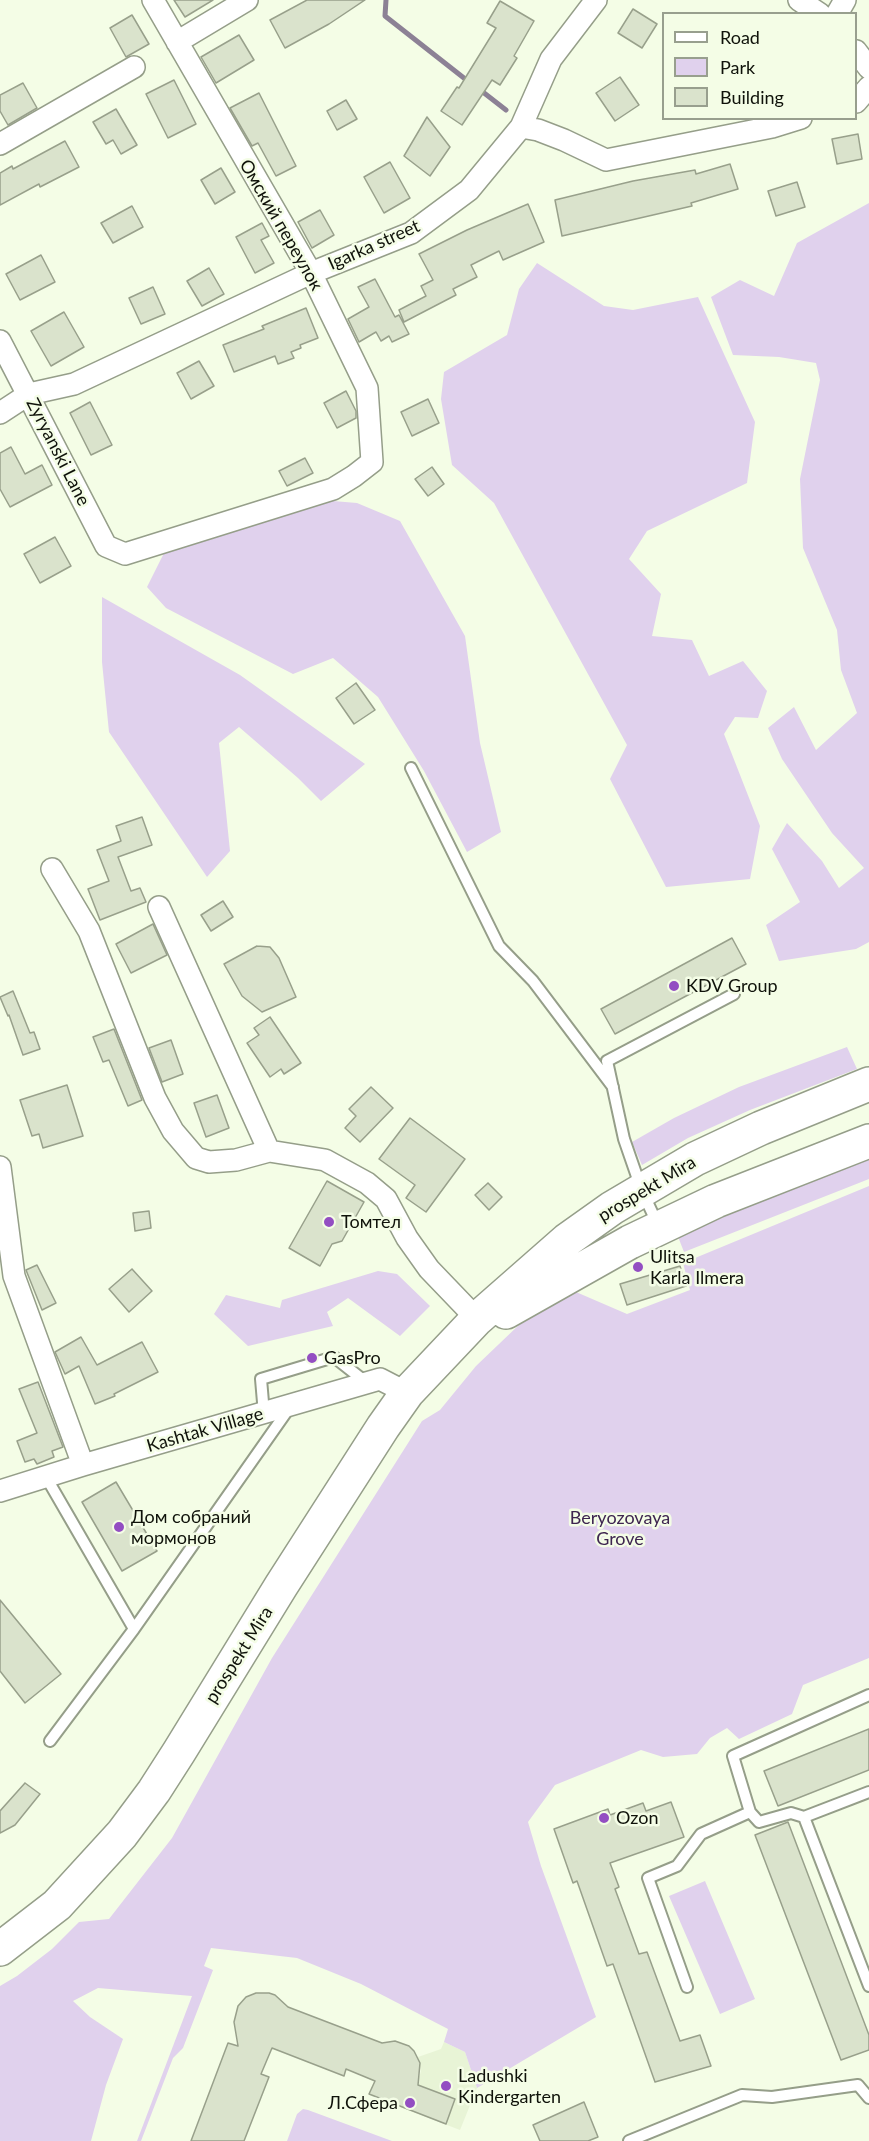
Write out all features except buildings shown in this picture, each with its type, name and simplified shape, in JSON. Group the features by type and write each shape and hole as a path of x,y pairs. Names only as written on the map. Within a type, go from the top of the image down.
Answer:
{"main road":[{"name":"prospekt Mira","path":"0,1949 63,1898 122,1834 154,1791 382,1427 408,1394 466,1330 567,1240 612,1208 695,1160 761,1128 869,1084"},
{"name":"prospekt Mira","path":"466,1330 593,1262 716,1201 869,1141"}],"street":[{"name":"Омский переулок","path":"125,554 333,489 372,462 367,388 311,273 153,0"},
{"path":"177,42 247,0"},
{"name":"Igarka street","path":"0,413 29,394 74,384 311,273 411,233 469,190 521,127 550,59 596,0"},
{"path":"799,0 817,12"},
{"path":"857,53 869,68"},
{"path":"0,144 134,67"},
{"path":"857,100 869,87"},
{"path":"521,127 538,130 606,160 772,127 795,120"},
{"name":"Zyryanski Lane","path":"0,341 106,546 125,554"},
{"path":"52,869 89,931 155,1098 173,1131 196,1158 209,1162 236,1160 269,1151 325,1160 367,1183 386,1199 407,1238 466,1330"},
{"path":"159,907 269,1151"},
{"path":"0,1167 14,1276 83,1465"},
{"name":"Kashtak Village","path":"0,1491 380,1379 408,1394"}],"lane":[{"path":"411,768 499,946 533,981 613,1087"},
{"path":"659,1228 642,1191 624,1139 607,1061 734,994"},
{"path":"264,1414 261,1379 334,1358 367,1383"},
{"path":"50,1741 134,1629 291,1406"},
{"path":"46,1477 134,1629"},
{"path":"869,1695 733,1756 750,1812 759,1822 791,1813 804,1817 869,1792"},
{"path":"687,1987 648,1878 678,1866 701,1834 750,1812"},
{"path":"804,1817 869,1986"},
{"path":"629,2141 742,2095 772,2097 858,2085 869,2098"}],"shaded area":[{"name":"Ladushki Kindergarten","path":"444,2042 465,2052 477,2088 460,2130 395,2105 398,2098 417,2085 421,2071 418,2057 441,2049"}],"green space":[{"path":"869,203 869,942 856,949 779,961 766,925 800,902 772,849 787,823 822,861 839,888 864,868 832,833 782,759 768,728 794,707 816,750 857,713 841,670 837,630 803,548 800,479 820,380 816,363 779,357 733,355 711,297 740,280 774,296 797,243"},
{"path":"537,263 604,306 633,310 698,297 755,422 747,483 647,531 629,559 661,594 652,636 692,640 709,676 743,661 767,691 758,718 735,717 724,734 760,826 750,879 666,887 610,779 627,745 494,503 452,465 441,399 444,372 507,335 519,289"},
{"path":"321,500 357,503 400,521 465,636 480,743 501,832 467,852 424,771 378,697 333,658 293,674 166,608 147,587 166,549"},
{"path":"102,597 240,675 365,764 321,801 239,727 219,743 230,851 207,877 109,732 102,662"},
{"path":"847,1047 857,1069 750,1110 688,1138 642,1165 632,1142 674,1118 739,1087"},
{"path":"869,1152 869,1179 684,1252 675,1229"},
{"name":"Beryozovaya Grove","path":"869,1186 869,1658 803,1685 792,1714 739,1739 727,1728 710,1738 697,1754 663,1757 641,1750 555,1785 528,1822 541,1866 596,2017 477,2088 465,2052 444,2042 448,2029 361,1984 297,1958 211,1948 204,1966 213,1970 183,2048 173,2058 141,2141 137,2141 192,1996 98,1988 73,2001 90,2017 123,2039 106,2085 91,2141 0,2141 0,1986 52,1949 79,1922 109,1919 172,1838 272,1658 422,1421 440,1410 476,1366 522,1322 576,1292 627,1314 690,1290 683,1263"},
{"path":"378,1271 397,1274 430,1306 400,1336 348,1298 327,1312 333,1326 248,1346 214,1314 226,1295 280,1308 282,1300"},
{"path":"705,1881 755,1999 720,2014 669,1896"},
{"path":"303,2109 392,2141 287,2141 297,2114"}],"waterway":[{"path":"386,0 385,16 469,82"},
{"path":"479,89 506,110"}],"place":[{"name":"KDV Group","path":"674,986"},
{"name":"Томтел","path":"329,1222"},
{"name":"Ulitsa Karla Ilmera","path":"638,1267"},
{"name":"GasPro","path":"312,1358"},
{"name":"Дом собраний мормонов","path":"119,1527"},
{"name":"Ozon","path":"604,1818"},
{"name":"Ladushki Kindergarten","path":"446,2086"},
{"name":"Л.Сфера","path":"410,2103"}]}
